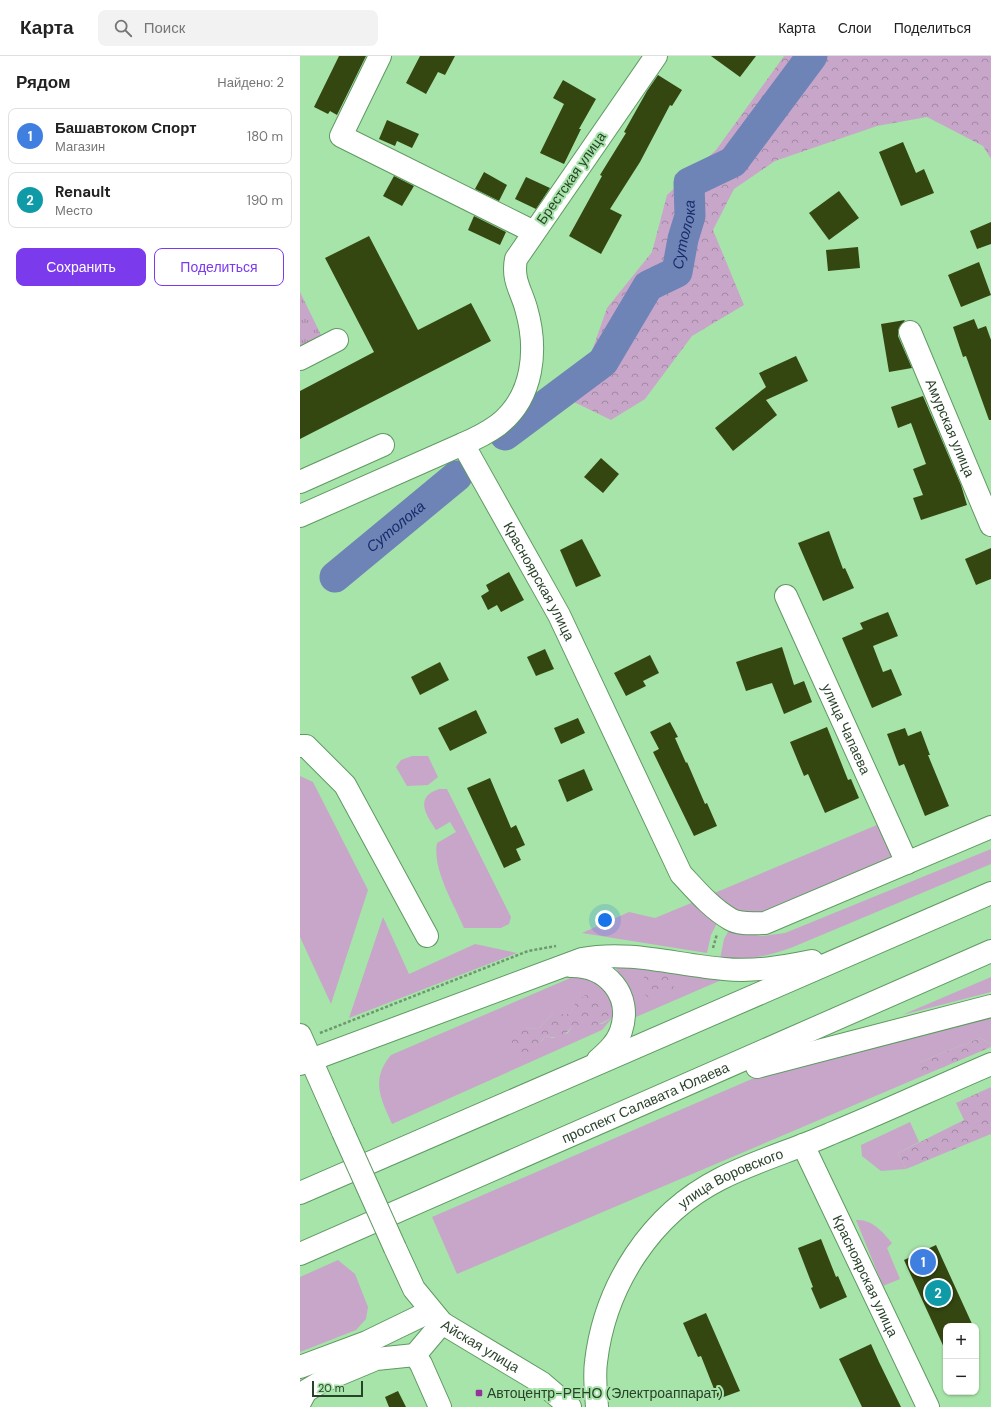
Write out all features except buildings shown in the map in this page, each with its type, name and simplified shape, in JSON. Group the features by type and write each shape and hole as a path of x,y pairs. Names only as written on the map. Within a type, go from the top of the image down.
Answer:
{"main road":[{"path":"380,56 341,136 534,232"},
{"name":"Брестская улица","path":"463,444 498,425 512,411 525,391 532,368 533,345 526,307 514,277 516,259 656,56"},
{"name":"Амурская улица","path":"910,332 991,525"},
{"path":"300,359 337,340"},
{"path":"300,516 463,444"},
{"name":"Красноярская улица","path":"463,444 560,615 681,874 703,898 731,920 746,923 765,923 991,827"},
{"path":"300,482 383,445"},
{"name":"улица Чапаева","path":"786,596 906,863"},
{"path":"302,743 345,785 427,936"},
{"path":"300,1193 991,893"},
{"path":"305,1062 582,959 615,956 724,969 752,970 790,966 860,950"},
{"name":"проспект Салавата Юлаева","path":"300,1254 991,951"},
{"path":"559,967 578,966 602,973 611,980 622,1001 624,1016 621,1031 614,1044 590,1067"},
{"path":"662,1096 730,1074 991,1006"},
{"path":"300,1035 305,1062 343,1132 414,1289 437,1317"},
{"name":"улица Воровского","path":"597,1407 596,1363 606,1313 619,1282 630,1261 648,1237 694,1194 720,1179 991,1064"},
{"name":"Красноярская улица","path":"803,1145 928,1407"},
{"path":"415,1355 437,1317"},
{"path":"300,1367 437,1317"},
{"name":"Айская улица","path":"437,1317 542,1383 570,1407"},
{"path":"300,1402 306,1391 321,1382 376,1359 415,1355"},
{"path":"415,1355 421,1364 440,1407"}],"green space":[{"path":"784,56 991,56 991,159 983,146 927,117 877,126 775,161 734,189 713,230 744,305 692,336 645,399 611,420 574,402 607,308 652,252 667,195 716,150"},
{"path":"300,292 322,337 300,355"},
{"path":"412,756 428,756 438,777 428,785 407,786 396,767 401,760"},
{"path":"300,776 313,782 368,890 331,1004 300,937"},
{"path":"439,789 447,789 511,917 509,924 501,928 464,928 445,886 438,864 436,853 437,843 456,832 450,822 436,830 424,807 424,802 431,792"},
{"path":"884,822 900,859 763,918 728,912 712,894"},
{"path":"991,849 991,864 793,947 757,957 720,959 724,939 729,930 761,936 785,933"},
{"path":"696,901 718,921 711,935 707,953 582,933 629,912 655,918"},
{"path":"383,917 409,974 475,944 517,953 349,1018"},
{"path":"614,962 726,978 636,1017 631,1006 629,986 616,969"},
{"path":"665,972 672,974 674,982 673,990 650,999 642,992 641,984 645,975"},
{"path":"582,973 605,983 614,1012 575,1003 570,1015 553,1014 539,1028 526,1029 541,1042 545,1036 553,1038 568,1033 572,1026 602,1024 613,1017 602,1030 392,1124 381,1098 379,1081 385,1064 391,1055"},
{"path":"991,977 991,992 902,1015"},
{"path":"585,995 598,998 605,1002 614,1012 613,1017 596,1026 572,1026 567,1033 561,1036 545,1036 531,1054 520,1055 512,1049 512,1037 526,1029 539,1028 553,1014 570,1014 575,1003"},
{"path":"991,1016 991,1044 980,1038 920,1062 920,1077 457,1274 432,1217 784,1065"},
{"path":"980,1038 991,1044 991,1047 920,1077 920,1062"},
{"path":"991,1087 991,1134 906,1169 898,1153 964,1120 956,1103"},
{"path":"910,1122 919,1142 898,1153 906,1169 881,1171 862,1156 861,1145"},
{"path":"856,1220 867,1221 872,1224 892,1243 887,1248 900,1279 883,1286"},
{"path":"338,1260 355,1274 368,1307 366,1319 356,1330 300,1352 300,1277"}],"waterway":[{"name":"Сутолока","path":"505,435 603,362 648,286 677,272 683,239 690,216 689,183 733,162 812,56"},
{"name":"Сутолока","path":"335,577 457,476"}],"place":[{"name":"Башавтоком Спорт","path":"923,1262"},
{"name":"Renault","path":"938,1293"},
{"name":"Автоцентр-РЕНО (Электроаппарат)","path":"479,1393"}]}
